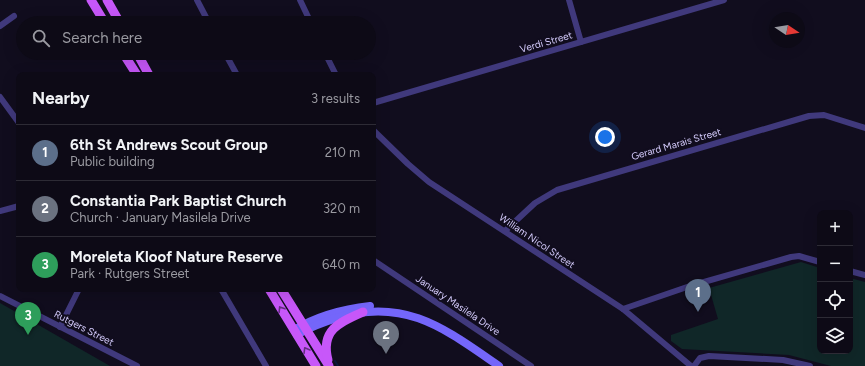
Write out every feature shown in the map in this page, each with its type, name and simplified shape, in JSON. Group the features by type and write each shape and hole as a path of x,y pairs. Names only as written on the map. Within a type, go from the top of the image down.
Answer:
{"main road":[{"path":"91,0 101,16"},
{"path":"107,0 116,16"},
{"path":"127,60 135,72"},
{"path":"141,60 148,72"},
{"path":"271,292 316,366"},
{"path":"284,292 329,366"},
{"path":"295,332 340,311 356,307 399,307 418,313 437,322 500,366"},
{"path":"304,327 363,312 390,311 416,317 448,331"},
{"path":"329,366 326,349 329,334 334,327 341,322 363,312"}],"street":[{"path":"197,0 205,16"},
{"path":"300,0 308,16"},
{"path":"569,0 581,42"},
{"path":"697,0 702,7"},
{"name":"Verdi Street","path":"376,102 724,0"},
{"path":"0,26 14,16"},
{"path":"229,60 235,72"},
{"path":"328,60 334,72"},
{"path":"0,97 16,119"},
{"name":"Gerard Marais Street","path":"505,231 535,203 557,190 747,134 817,115 865,128"},
{"name":"William Nicol Street","path":"376,133 408,164 430,182 623,309 693,366"},
{"path":"0,211 16,207"},
{"path":"623,309 690,286 791,257 799,256 817,261"},
{"name":"January Masilela Drive","path":"376,262 532,366"},
{"path":"853,272 865,275"},
{"path":"60,327 78,292"},
{"path":"223,292 266,366"},
{"name":"Rutgers Street","path":"0,296 137,366"},
{"path":"693,366 700,358 709,356 783,360 810,366"}],"green space":[{"path":"801,262 817,267 817,354 853,354 853,279 865,282 865,366 831,366 789,355 682,349 671,341 671,335 718,319 709,288"},
{"path":"0,303 110,366 0,366"}],"waterway":[{"path":"335,361 338,366"}],"place":[{"name":"6th St Andrews Scout Group","path":"698,312"},
{"name":"Moreleta Kloof Nature Reserve","path":"28,335"},
{"name":"Constantia Park Baptist Church","path":"386,354"}]}
